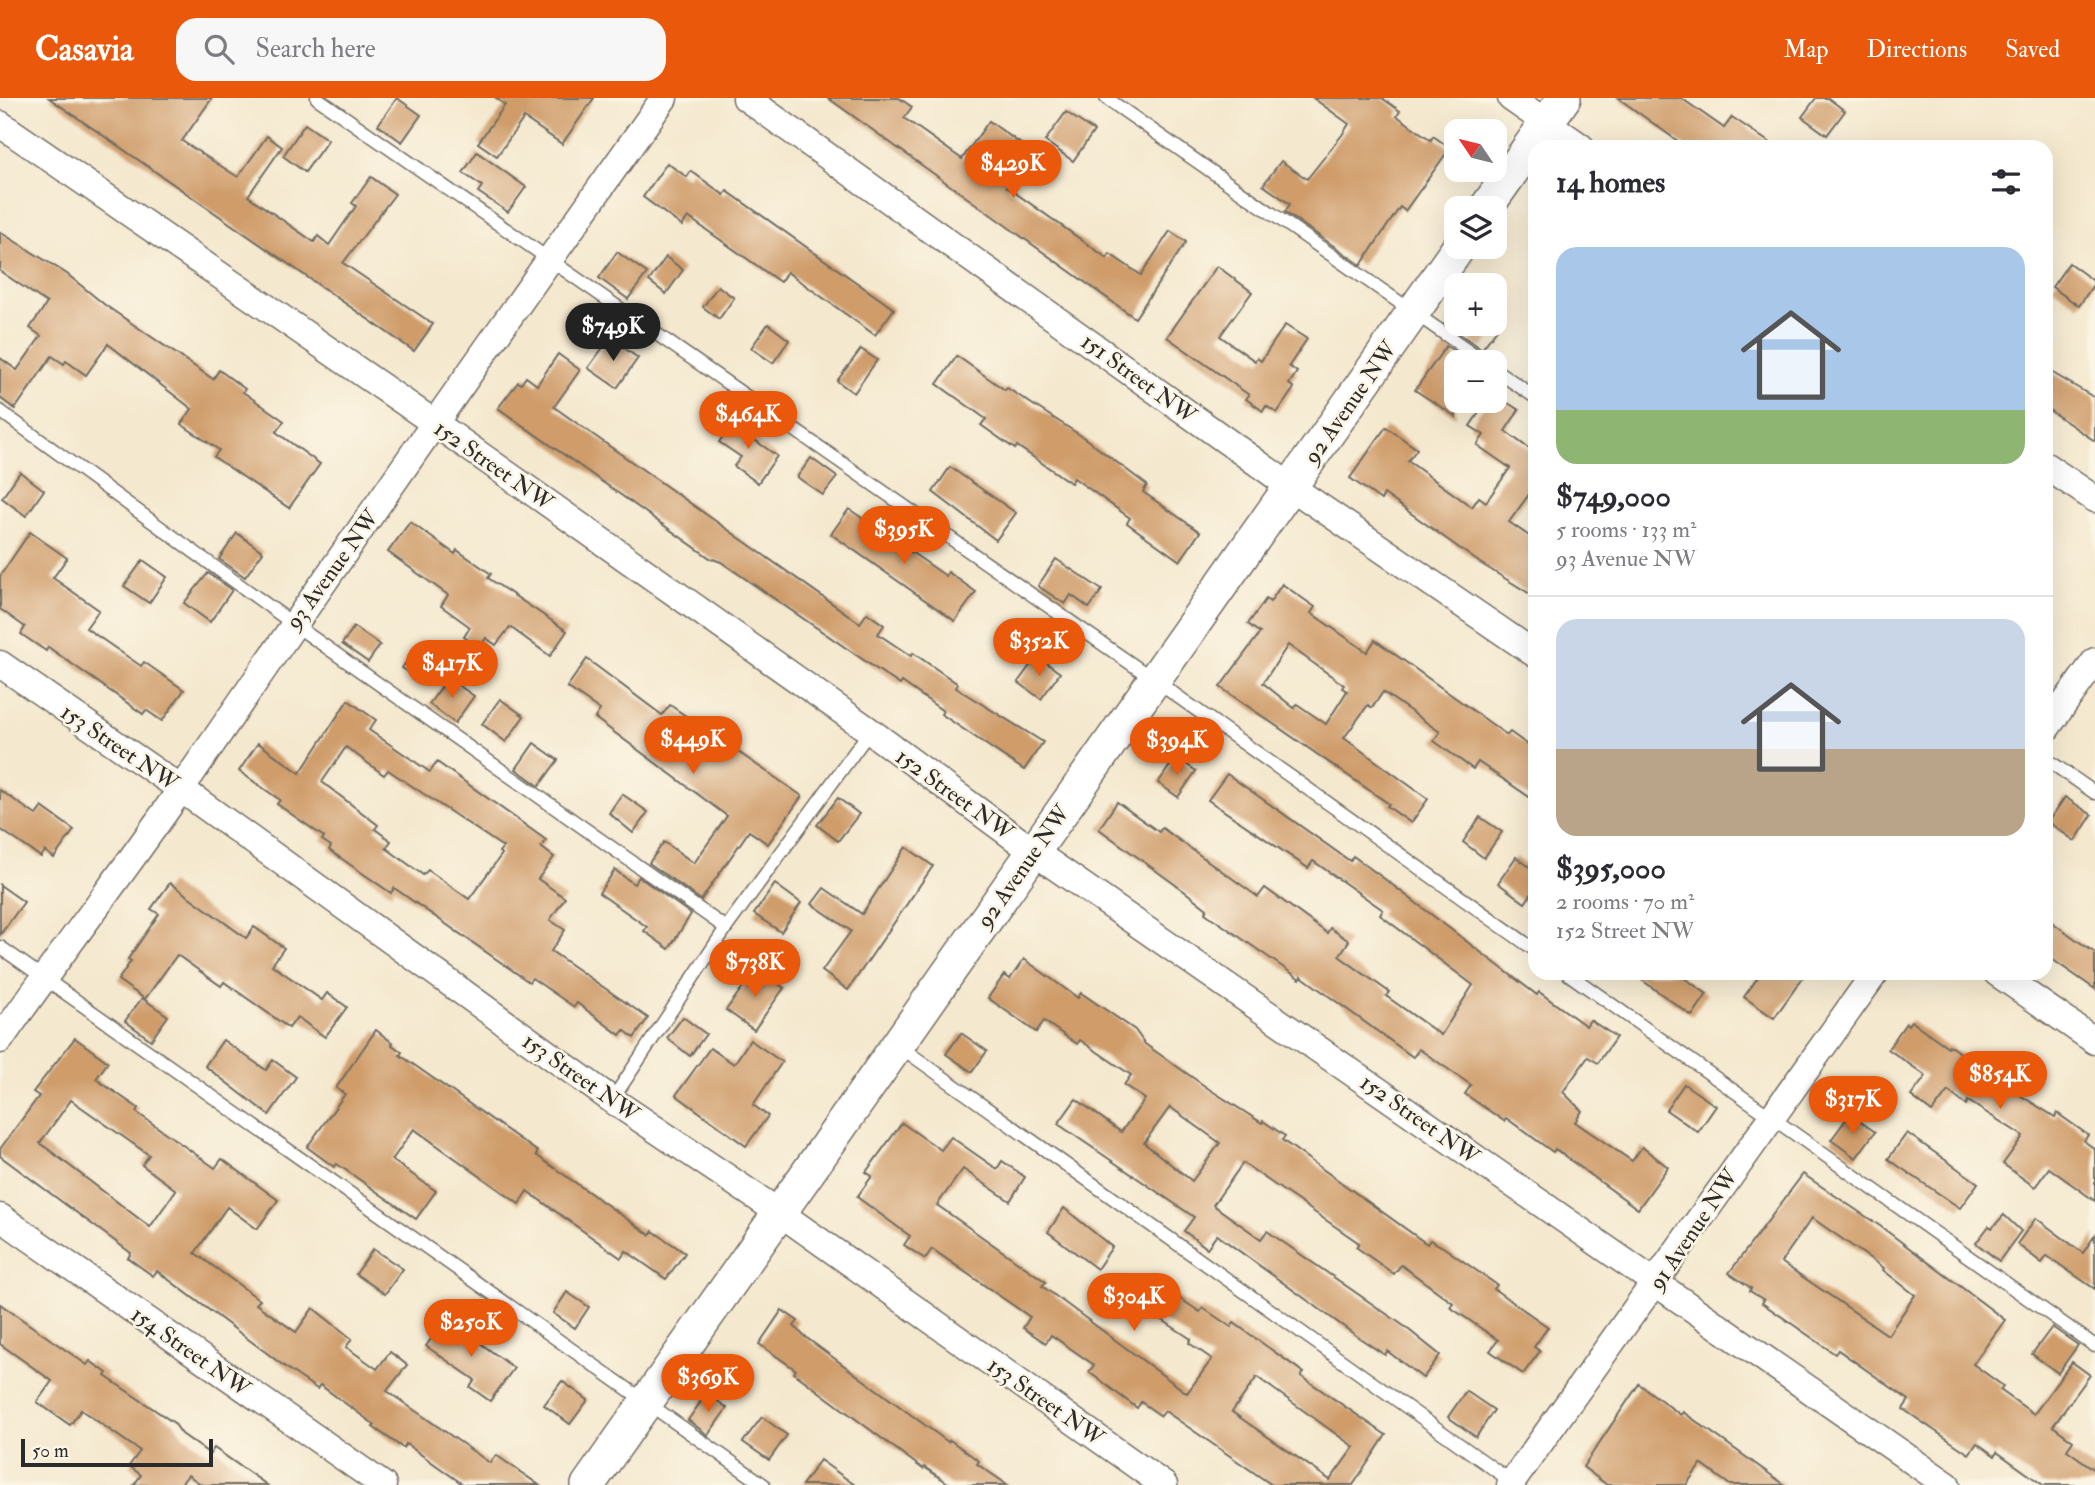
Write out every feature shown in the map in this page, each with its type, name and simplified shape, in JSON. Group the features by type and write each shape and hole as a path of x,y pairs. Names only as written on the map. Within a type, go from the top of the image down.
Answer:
{"street":[{"name":"93 Avenue NW","path":"0,1041 181,789 292,623 436,424 664,98"},
{"name":"151 Street NW","path":"746,98 1291,487 1528,649"},
{"path":"1511,98 1555,111 1576,140"},
{"path":"1534,140 1555,111"},
{"name":"152 Street NW","path":"0,124 436,424 870,731 1034,852 1947,1485"},
{"path":"1495,196 1528,149"},
{"name":"92 Avenue NW","path":"588,1485 1451,259"},
{"path":"2053,471 2095,499"},
{"path":"2053,719 2095,662"},
{"name":"153 Street NW","path":"0,664 181,789 612,1100 780,1213 1164,1485"},
{"name":"91 Avenue NW","path":"1513,1484 1657,1283 1769,1117 1870,980"},
{"path":"2007,980 2095,1041"},
{"name":"154 Street NW","path":"0,1217 383,1485"}],"lane":[{"path":"317,98 1153,679 1528,945"},
{"path":"1106,98 1468,350"},
{"path":"1507,378 1528,392"},
{"path":"0,411 292,623 726,928"},
{"path":"612,1100 726,928 870,731"},
{"path":"2053,764 2095,793"},
{"path":"0,947 764,1485"},
{"path":"1577,980 2095,1346"},
{"path":"896,1044 1513,1484"}],"building":[{"path":"49,98 212,98 182,141 238,177 267,136 282,147 248,196 314,242 318,236 329,245 356,206 352,203 371,177 395,194 343,263 433,324 414,351"},
{"path":"397,98 421,115 402,142 378,125"},
{"path":"496,98 594,98 562,144 524,118 497,156 478,143 505,105"},
{"path":"828,98 899,98 912,107 904,118 962,159 989,121 1032,152 1007,187 1107,258 1110,254 1141,275 1170,231 1186,242 1135,318"},
{"path":"1313,98 1382,98 1400,111 1397,116 1431,140 1433,136 1444,144 1444,156 1405,211 1400,207 1361,265 1285,212 1290,204 1263,185 1281,161 1307,179 1349,124"},
{"path":"1618,98 1681,98 1724,128 1732,117 1766,140 1676,140"},
{"path":"1816,98 1828,98 1845,111 1827,135 1802,117"},
{"path":"1066,112 1094,131 1073,161 1045,141"},
{"path":"305,124 328,140 305,172 283,156"},
{"path":"477,152 526,187 508,212 478,192 482,186 463,173"},
{"path":"667,163 687,177 691,171 724,195 727,191 894,309 875,335 787,272 780,282 688,217 682,226 643,197"},
{"path":"0,232 67,274 105,305 213,379 219,370 245,389 243,392 284,421 276,432 320,464 289,508 214,457 219,450 181,424 192,409 108,344 86,375 66,361 64,364 52,356 15,409 0,398 0,358 17,370 41,336 30,328 47,303 0,271"},
{"path":"617,252 647,273 628,299 599,278"},
{"path":"666,257 683,270 666,294 649,281"},
{"path":"2069,263 2095,282 2079,306 2053,286"},
{"path":"1217,266 1252,292 1220,336 1255,361 1257,358 1261,361 1285,325 1307,339 1289,366 1297,372 1289,384 1294,388 1277,413 1266,406 1263,411 1246,399 1249,395 1167,337"},
{"path":"718,286 734,298 719,319 703,307"},
{"path":"768,324 789,340 773,363 751,348"},
{"path":"1463,336 1492,336 1482,349"},
{"path":"610,338 638,358 617,388 588,368"},
{"path":"1446,346 1453,350 1444,350 1444,409 1415,390"},
{"path":"861,349 877,360 854,393 837,381"},
{"path":"558,354 580,370 554,407 860,623 867,613 884,625 878,634 911,656 913,653 958,684 956,688 1043,742 1024,770 941,714 943,711 902,682 900,685 721,562 710,558 498,408 518,382 521,384 526,377 537,385"},
{"path":"957,356 1005,390 1007,388 1083,437 1147,485 1143,492 1200,532 1180,561 1127,523 1130,518 1074,478 1071,483 981,425 986,419 937,384"},
{"path":"2053,373 2095,398 2095,441 2053,413"},
{"path":"1507,402 1519,410 1505,431 1528,448 1528,496 1509,522 1528,535 1528,593 1480,563 1384,494 1381,500 1350,478 1386,427 1417,449 1408,461 1472,507 1479,497 1486,502 1510,468 1477,445 1484,435 1470,426 1479,413 1507,413"},
{"path":"736,419 753,431 749,436 777,456 758,483 734,466 741,457 719,442"},
{"path":"811,458 837,477 823,495 797,477"},
{"path":"950,467 1016,513 996,540 933,492"},
{"path":"20,472 44,490 26,516 2,498"},
{"path":"849,509 946,576 948,572 976,592 955,621 831,534"},
{"path":"410,522 455,554 457,550 491,574 488,578 567,631 550,656 510,627 496,645 486,638 479,648 464,637 470,627 441,606 448,595 388,552"},
{"path":"30,532 67,558 53,578 99,610 86,628 141,666 144,662 184,690 162,721 146,710 143,714 48,647 46,651 21,634 25,627 0,609 0,576"},
{"path":"237,533 263,552 245,577 219,559"},
{"path":"1056,559 1102,590 1089,608 1071,595 1065,604 1038,586"},
{"path":"143,560 167,577 149,603 124,586"},
{"path":"208,573 232,590 210,622 184,603"},
{"path":"1282,584 1315,607 1311,613 1367,652 1375,640 1507,735 1510,732 1528,745 1528,796 1478,762 1473,769 1434,741 1440,732 1383,692 1372,708 1368,705 1344,738 1428,799 1411,823 1387,806 1389,804 1220,687 1260,633 1248,624 1266,599 1270,602","holes":["1288,645 1344,685 1342,688 1347,691 1326,724 1297,704 1294,708 1263,683"]},
{"path":"354,627 380,645 368,662 342,644"},
{"path":"421,641 440,655 421,681 402,668"},
{"path":"1037,656 1060,673 1041,699 1018,682"},
{"path":"587,659 662,715 670,705 802,796 768,844 749,831 701,900 649,863 664,842 694,863 727,816 595,718 600,710 567,687"},
{"path":"448,678 474,696 455,723 429,704"},
{"path":"500,699 524,716 506,742 482,724"},
{"path":"348,700 376,720 369,730 430,772 437,762 546,840 541,847 554,857 538,879 565,898 550,920 565,930 551,951 648,1018 634,1038 624,1030 620,1035 577,1003 574,1007 532,978 529,982 394,888 391,893 329,850 331,846 322,840 324,837 277,804 280,800 239,771 258,743 300,773","holes":["346,747 384,775 388,770 503,847 499,852 502,854 469,899 428,870 423,875 386,848 391,841 375,829 378,825 322,782"]},
{"path":"534,743 558,760 539,786 516,769"},
{"path":"1176,757 1196,771 1178,797 1158,783"},
{"path":"1227,774 1350,861 1353,856 1537,995 1539,992 1586,1026 1590,1020 1616,1037 1598,1063 1588,1057 1563,1092 1582,1111 1575,1122 1632,1161 1642,1147 1668,1167 1638,1209 1555,1149 1553,1152 1506,1118 1504,1121 1465,1094 1471,1085 1419,1049 1413,1057 1301,976 1300,979 1205,913 1207,909 1099,829 1117,802 1159,832 1162,828 1258,897 1265,888 1327,933 1330,928 1349,941 1339,956 1389,992 1386,996 1441,1035 1473,985 1380,915 1383,910 1313,861 1308,868 1208,800"},
{"path":"0,790 36,815 42,807 74,830 54,858 45,851 41,857 0,829"},
{"path":"622,794 648,812 633,833 609,813"},
{"path":"2065,797 2092,815 2075,841 2053,826 2053,815"},
{"path":"838,798 859,814 838,841 817,825"},
{"path":"1480,817 1502,832 1484,858 1463,842"},
{"path":"906,847 933,866 848,990 822,971 851,931 812,904 824,888 862,914"},
{"path":"1516,857 1528,866 1528,899 1525,903 1498,883"},
{"path":"615,870 634,884 639,877 691,914 669,949 644,931 647,927 599,893"},
{"path":"170,883 246,938 254,927 284,948 272,965 322,1000 327,993 347,1007 325,1037 297,1017 289,1028 224,982 221,986 177,955 145,999 118,980 131,961 128,959 159,914 151,909"},
{"path":"775,884 801,903 781,932 754,914"},
{"path":"0,885 24,902 0,935"},
{"path":"2053,923 2095,953 2095,989 2053,960"},
{"path":"1024,959 1078,998 1081,993 1135,1030 1145,1044 1209,1089 1285,1136 1282,1140 1427,1244 1430,1240 1443,1247 1497,1285 1494,1289 1548,1327 1534,1347 1540,1351 1523,1374 1490,1351 1498,1340 1450,1307 1453,1303 1401,1265 1394,1274 1356,1247 1359,1243 1243,1163 1213,1205 1261,1239 1267,1231 1404,1326 1440,1355 1423,1378 1387,1351 1385,1355 1358,1337 1217,1235 1207,1248 1184,1231 1194,1217 1058,1124 1076,1099 1121,1132 1145,1099 1124,1085 1131,1075 1080,1040 1077,1044 1044,1021 1036,1032 988,998 1004,975 1010,979","holes":["1170,1107 1220,1143 1192,1181 1144,1143"]},
{"path":"757,968 784,988 754,1030 726,1010"},
{"path":"1642,980 1687,980 1707,994 1692,1016"},
{"path":"1756,980 1801,980 1774,1018 1744,997"},
{"path":"142,998 168,1016 151,1040 125,1021"},
{"path":"683,1017 706,1034 690,1056 667,1038"},
{"path":"1911,1021 1994,1079 2055,1117 2057,1113 2088,1135 2084,1141 2095,1149 2095,1201 2049,1168 2035,1187 2003,1164 2023,1136 1968,1101 1966,1105 1948,1091 1932,1112 1911,1096 1926,1076 1888,1049 1906,1023 1908,1025"},
{"path":"376,1030 402,1052 400,1055 538,1152 536,1155 650,1235 653,1231 685,1253 666,1279 626,1251 621,1258 527,1191 519,1204 414,1129 392,1160 436,1191 416,1219 337,1164 334,1167 307,1147 345,1094 336,1088"},
{"path":"961,1033 987,1051 972,1072 946,1054"},
{"path":"75,1038 108,1062 96,1079 138,1108 136,1112 215,1168 222,1159 278,1200 257,1229 227,1207 195,1253 260,1300 256,1304 296,1332 313,1308 352,1339 346,1347 377,1369 390,1352 407,1365 387,1391 490,1463 496,1455 539,1485 464,1485 406,1444 403,1448 320,1385 317,1389 288,1369 157,1271 153,1276 128,1258 131,1253 0,1156 0,1149 39,1096 33,1092","holes":["71,1100 149,1155 142,1165 176,1190 150,1227 40,1143"]},
{"path":"223,1040 266,1070 273,1060 296,1077 269,1115 205,1066"},
{"path":"750,1040 782,1062 753,1105 768,1116 746,1146 676,1095 710,1048 734,1064"},
{"path":"1684,1084 1716,1106 1698,1132 1666,1110"},
{"path":"1850,1114 1875,1132 1856,1158 1831,1140"},
{"path":"902,1123 941,1150 951,1137 997,1169 1002,1161 1025,1177 1010,1201 963,1169 937,1205 1046,1282 1042,1286 1187,1393 1212,1359 1189,1343 1191,1339 1132,1300 1148,1277 1200,1312 1203,1308 1231,1327 1234,1323 1304,1373 1301,1376 1386,1435 1353,1485 1272,1485 1165,1411 1161,1416 1141,1402 1137,1408 1089,1372 1094,1365 1051,1335 1046,1343 1023,1328 1030,1317 932,1249 925,1259 904,1245 910,1236 857,1197 872,1176 866,1172","holes":["1257,1377 1354,1447 1330,1480 1232,1412"]},
{"path":"1907,1133 1978,1183 1960,1208 1888,1159"},
{"path":"1803,1174 1880,1226 2005,1320 1973,1364 2003,1386 2000,1390 2034,1414 2072,1362 2090,1375 2053,1426 2073,1441 2067,1450 2095,1470 2095,1485 2043,1485 1997,1452 1995,1456 1977,1443 1969,1454 1903,1409 1909,1400 1838,1350 1835,1354 1762,1303 1764,1300 1750,1291 1751,1288 1729,1273","holes":["1812,1218 1884,1268 1883,1270 1915,1295 1888,1335 1781,1262"]},
{"path":"1064,1208 1112,1247 1097,1269 1048,1232"},
{"path":"2004,1215 2021,1231 1999,1261 1976,1243 1989,1226 1992,1228"},
{"path":"2036,1218 2083,1253 2095,1235 2095,1289 2047,1256 2042,1263 2017,1244"},
{"path":"373,1249 403,1269 385,1294 356,1274"},
{"path":"567,1292 589,1307 575,1328 553,1313"},
{"path":"0,1304 87,1365 90,1361 107,1373 105,1376 174,1423 182,1434 210,1454 214,1448 267,1485 202,1485 188,1475 180,1485 134,1485 141,1475 129,1466 140,1451 81,1410 70,1425 37,1402 52,1381 0,1344"},
{"path":"782,1310 798,1321 794,1326 804,1336 948,1442 950,1440 979,1461 977,1464 1008,1485 951,1485 924,1467 923,1469 794,1373 796,1370 759,1344"},
{"path":"446,1318 514,1368 490,1401 470,1387 475,1380 426,1346"},
{"path":"2052,1327 2078,1345 2058,1373 2032,1354"},
{"path":"562,1381 588,1400 570,1424 544,1405"},
{"path":"1639,1384 1785,1485 1730,1485 1701,1464 1686,1485 1607,1485 1583,1467"},
{"path":"1466,1391 1494,1410 1476,1437 1448,1417"},
{"path":"707,1393 727,1408 708,1435 688,1420"},
{"path":"762,1417 787,1435 769,1460 743,1442"},
{"path":"820,1460 855,1485 802,1485"}]}
